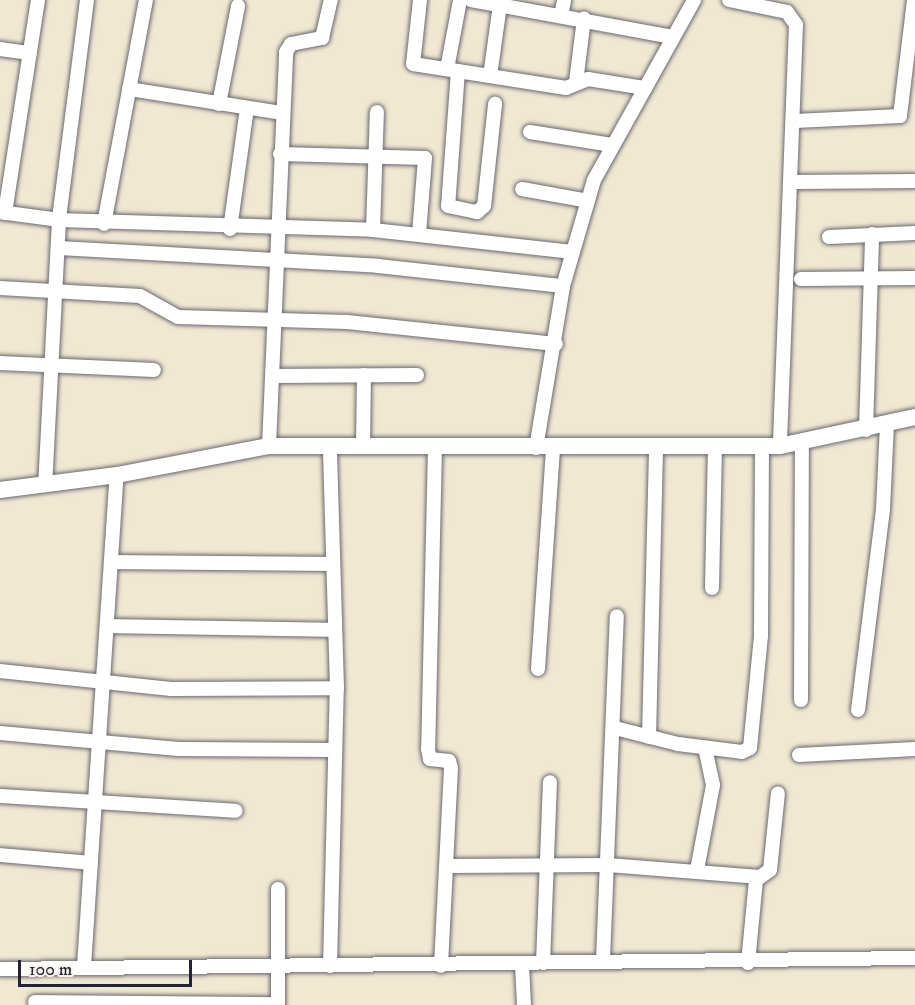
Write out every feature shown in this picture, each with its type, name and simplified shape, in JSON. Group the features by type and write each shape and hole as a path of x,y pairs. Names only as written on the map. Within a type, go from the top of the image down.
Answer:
{"street":[{"path":"38,0 3,212 104,224 230,229 374,230 573,252"},
{"path":"45,485 59,220 87,0"},
{"path":"104,224 146,0"},
{"path":"268,446 279,263 280,154 287,47 322,38 331,0"},
{"path":"420,0 410,62 566,88 576,82 645,88"},
{"path":"460,0 453,70 448,206 477,212 484,206 495,104"},
{"path":"471,0 673,37"},
{"path":"561,16 564,0"},
{"path":"538,669 545,448 563,286 588,201 612,145 694,0"},
{"path":"729,0 787,12 795,19 794,182 780,446"},
{"path":"795,121 900,116 914,0"},
{"path":"490,76 500,5"},
{"path":"219,104 238,6"},
{"path":"576,82 584,19"},
{"path":"0,49 30,53"},
{"path":"129,89 282,113"},
{"path":"230,229 247,108"},
{"path":"374,230 378,154 377,112"},
{"path":"530,132 612,145"},
{"path":"280,154 378,154 426,160 419,234"},
{"path":"794,182 915,181"},
{"path":"522,189 588,201"},
{"path":"829,237 915,233"},
{"path":"866,430 872,234"},
{"path":"59,249 279,263 378,266 563,286"},
{"path":"801,279 915,278"},
{"path":"0,288 140,296 178,317 276,319 556,344"},
{"path":"0,363 154,370"},
{"path":"363,445 364,375"},
{"path":"273,376 417,375"},
{"path":"0,490 117,475 268,446 762,447 802,444 915,417"},
{"path":"858,710 883,509 887,425"},
{"path":"801,700 802,444"},
{"path":"330,446 329,564 337,688 330,966"},
{"path":"435,447 428,749 430,759 451,765 441,966"},
{"path":"615,728 705,748 750,748 761,636 762,447"},
{"path":"649,737 656,448"},
{"path":"712,588 715,448"},
{"path":"84,966 91,863 92,804 111,626 117,475"},
{"path":"113,562 329,564"},
{"path":"603,960 615,728 617,616"},
{"path":"111,626 335,630"},
{"path":"0,671 171,689 337,688"},
{"path":"0,733 98,744 334,750"},
{"path":"697,870 713,785 705,748"},
{"path":"799,755 915,749"},
{"path":"543,963 550,782"},
{"path":"447,866 608,865 697,870 760,877 770,870 778,794"},
{"path":"0,796 92,804 236,811"},
{"path":"0,855 91,863"},
{"path":"748,963 760,877"},
{"path":"35,1002 278,1005 274,967 278,889"},
{"path":"0,969 84,966 522,965 603,960 748,963 915,958"},
{"path":"522,965 524,1005"}]}
